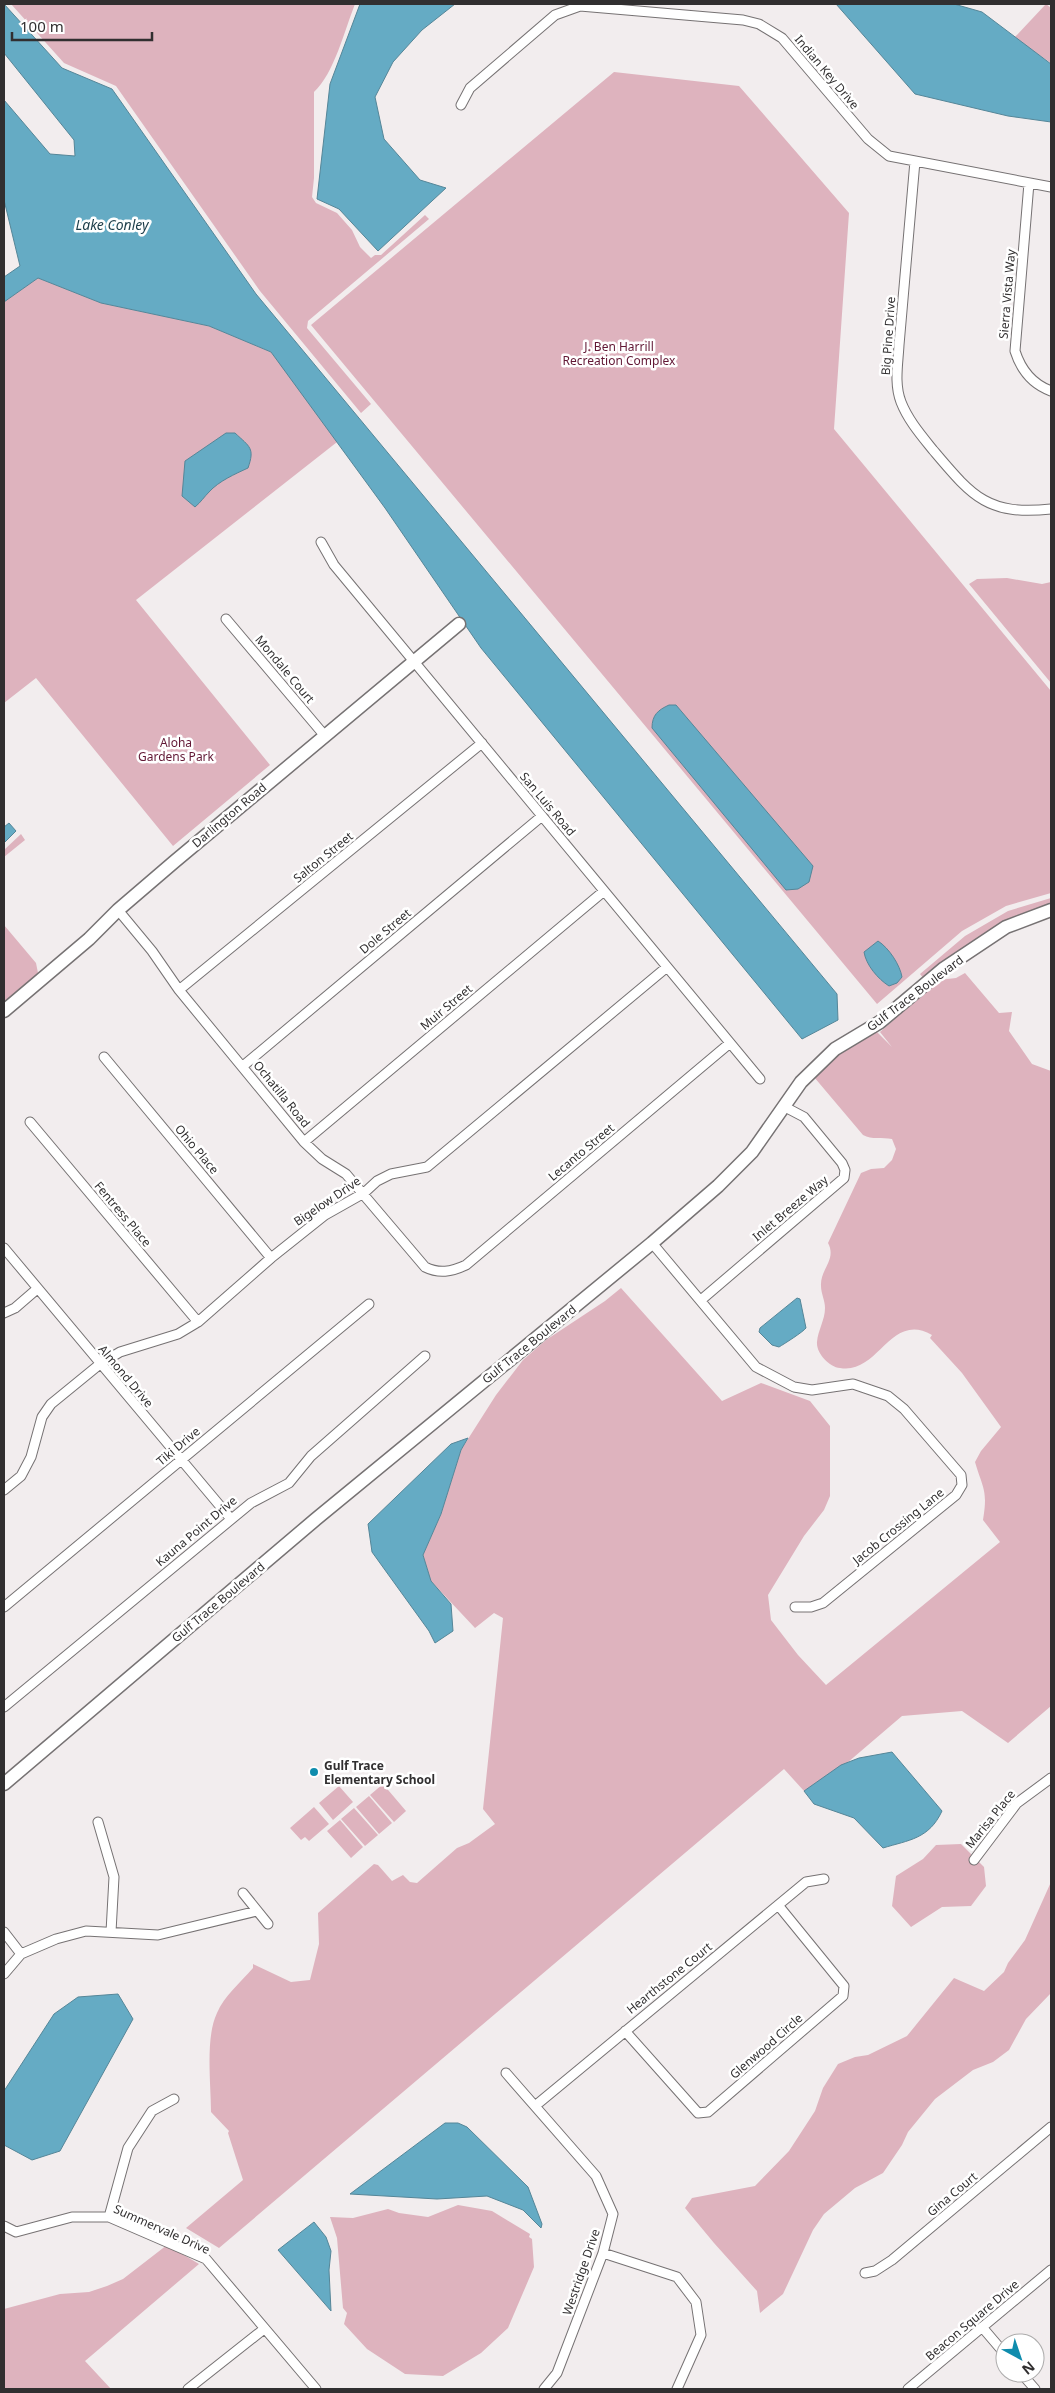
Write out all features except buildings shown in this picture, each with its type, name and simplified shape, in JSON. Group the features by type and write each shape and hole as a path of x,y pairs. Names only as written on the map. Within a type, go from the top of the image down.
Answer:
{"street":[{"name":"Indian Key Drive","path":"461,105 470,88 556,15 580,6 623,6 743,20 773,31 791,46 879,150 889,156 1051,187"},
{"name":"Big Pine Drive","path":"915,162 897,375 900,401 913,424 961,483 971,492 986,502 1011,511 1051,509"},
{"name":"Sierra Vista Way","path":"1029,183 1016,351 1018,361 1030,378 1040,386 1051,391"},
{"name":"San Luis Road","path":"321,542 334,565 760,1079"},
{"name":"Mondale Court","path":"226,619 324,736"},
{"name":"Darlington Road","path":"4,1011 89,939 118,910 459,624"},
{"name":"Salton Street","path":"180,990 482,743"},
{"name":"Dole Street","path":"243,1066 542,816"},
{"name":"Muir Street","path":"304,1142 604,891"},
{"name":"Ochatilla Road","path":"118,910 152,951 180,990 304,1142 322,1159 346,1174 425,1267 435,1272 443,1272"},
{"name":"Gulf Trace Boulevard","path":"4,1784 316,1519 652,1243 736,1170 762,1141 801,1082 816,1066 852,1037 880,1022 943,969 1006,927 1051,910"},
{"name":"Bigelow Drive","path":"4,1490 21,1476 31,1457 42,1417 51,1404 100,1364 120,1352 178,1334 198,1322 271,1258 325,1215 364,1193 378,1180 391,1174 427,1167 438,1160 667,967"},
{"name":"Lecanto Street","path":"443,1272 466,1266 730,1043"},
{"name":"Ohio Place","path":"104,1057 271,1258"},
{"name":"Inlet Breeze Way","path":"700,1300 844,1178 845,1170 842,1163 804,1117 785,1107"},
{"name":"Fentress Place","path":"30,1122 198,1322"},
{"name":"Jacob Crossing Lane","path":"652,1243 756,1367 794,1387 812,1390 854,1384 888,1396 904,1409 961,1475 962,1485 956,1495 823,1603 811,1607 796,1607"},
{"name":"Almond Drive","path":"4,1248 231,1518"},
{"path":"4,1313 15,1308 37,1289"},
{"name":"Tiki Drive","path":"4,1608 369,1304"},
{"name":"Kauna Point Drive","path":"4,1708 231,1518 251,1503 289,1483 311,1456 425,1356"},
{"name":"Marisa Place","path":"974,1860 1018,1803 1051,1778"},
{"path":"98,1822 114,1876 111,1932"},
{"name":"Hearthstone Court","path":"535,2106 806,1882 824,1879"},
{"path":"242,1893 268,1924"},
{"name":"Glenwood Circle","path":"625,2031 698,2113 708,2112 844,1996 844,1986 778,1905"},
{"path":"4,1974 21,1954 56,1939 86,1931 158,1935 257,1911"},
{"path":"4,1932 21,1954"},
{"name":"Westridge Drive","path":"506,2074 596,2176 613,2214 603,2253 557,2373 544,2389"},
{"path":"109,2217 128,2148 152,2111 174,2099"},
{"name":"Gina Court","path":"865,2273 876,2271 892,2260 1051,2128"},
{"name":"Summervale Drive","path":"4,2226 16,2232 72,2217 109,2217 206,2259 316,2389"},
{"path":"603,2253 677,2277 696,2302 701,2335 676,2389"},
{"name":"Beacon Square Drive","path":"910,2389 1051,2270"},
{"path":"982,2327 995,2342"},
{"path":"188,2389 264,2329"}],"green space":[{"path":"11,4 355,4 333,63 314,92 314,178 312,197 316,203 337,213 352,230 360,247 371,258 375,255 381,255 425,215 429,219 308,321 307,328 371,404 361,413 260,291 116,86 64,63"},
{"path":"1046,4 1051,8 1051,63 1014,38"},
{"name":"J. Ben Harrill Recreation Complex","path":"614,72 739,86 849,213 834,429 1051,691 1051,893 1006,906 962,931 877,1004 311,325"},
{"name":"Aloha Gardens Park","path":"38,278 101,303 209,326 271,352 346,435 136,600 270,765 173,846 36,678 4,703 4,302"},
{"path":"1007,578 1042,584 1051,582 1051,683 969,584 977,579"},
{"path":"21,834 25,840 4,857 4,850"},
{"path":"1051,898 1051,904 1002,922 940,965 924,979 920,974 965,936 1008,911"},
{"path":"4,925 36,963 38,973 9,1001 4,1002"},
{"path":"965,973 999,1013 1012,1012 1009,1031 1032,1064 1051,1071 1051,1706 1008,1743 962,1711 902,1716 847,1763 804,1791 784,1769 219,2248 186,2228 243,2180 228,2133 229,2131 211,2112 211,2035 213,2023 220,2007 233,1989 253,1968 253,1964 291,1982 310,1980 319,1944 318,1913 374,1864 378,1865 392,1881 403,1875 410,1882 417,1883 457,1848 469,1843 495,1824 483,1809 503,1618 494,1613 475,1628 431,1581 423,1555 441,1514 461,1450 496,1395 523,1360 546,1340 605,1301 621,1288 722,1401 761,1383 810,1401 830,1426 830,1496 824,1510 804,1536 768,1595 771,1620 798,1655 826,1685 1000,1542 983,1520 985,1496 975,1462 981,1451 1001,1427 962,1373 930,1338 932,1335 918,1330 905,1331 865,1362 853,1368 840,1368 832,1365 821,1355 817,1346 825,1312 821,1280 831,1254 828,1243 861,1173 871,1169 884,1168 892,1160 896,1149 892,1139 863,1135 814,1077 838,1054 876,1031 892,1047 880,1032 939,980 956,978"},
{"path":"383,1784 406,1811 394,1822 370,1795"},
{"path":"339,1786 353,1802 333,1820 319,1803"},
{"path":"369,1796 392,1823 379,1834 356,1807"},
{"path":"314,1807 329,1824 309,1841 305,1837 301,1840 290,1828"},
{"path":"354,1808 378,1835 365,1846 341,1819"},
{"path":"340,1820 363,1847 351,1858 327,1831"},
{"path":"961,1844 984,1867 986,1886 971,1906 942,1907 911,1927 892,1906 896,1876 923,1859 936,1845"},
{"path":"1051,1882 1051,1993 1026,2019 1009,2050 993,2062 973,2070 935,2099 908,2132 902,2145 883,2173 855,2188 824,2214 813,2230 783,2294 760,2313 757,2291 685,2208 692,2198 755,2186 789,2151 815,2111 823,2088 838,2064 855,2057 868,2055 907,2036 954,1978 984,1991 1004,1972 1008,1963 1025,1940"},
{"path":"458,2205 492,2211 530,2234 534,2267 508,2328 481,2353 443,2376 405,2374 367,2349 344,2324 347,2313 343,2308 337,2238 330,2217 353,2218 388,2209 399,2213 428,2217"},
{"path":"167,2245 199,2264 85,2361 111,2389 4,2389 4,2309 60,2294 89,2292 107,2286 123,2279"}],"water":[{"name":"Lake Conley","path":"4,4 62,68 112,89 256,294 837,994 838,1020 802,1039 481,648 385,508 271,352 209,326 101,303 38,278 4,302 4,277 20,266 4,200 4,100 50,154 75,156 74,140 4,53"},
{"path":"360,4 455,4 422,30 393,62 375,97 384,139 420,180 446,188 378,251 339,209 317,199 330,84"},
{"path":"836,4 954,4 982,12 1051,64 1051,122 1008,116 915,94"},
{"path":"226,433 235,433 250,448 251,456 248,468 217,484 195,507 182,496 185,461"},
{"path":"669,705 676,705 813,866 809,882 798,889 786,890 652,728 656,714"},
{"path":"9,823 16,831 4,843 4,827"},
{"path":"878,941 893,957 902,977 897,983 889,986 873,971 865,957 864,952"},
{"path":"797,1298 800,1299 806,1328 779,1347 772,1345 759,1332 760,1328"},
{"path":"468,1438 461,1450 441,1514 423,1555 431,1581 451,1604 453,1631 435,1643 429,1631 372,1552 368,1524 451,1444"},
{"path":"892,1752 942,1811 937,1820 924,1833 910,1840 883,1848 854,1818 814,1804 804,1791 841,1765 859,1758"},
{"path":"118,1994 133,2019 60,2151 32,2160 4,2145 4,2091 54,2014 78,1997"},
{"path":"445,2123 458,2123 467,2127 528,2187 542,2224 541,2228 523,2210 487,2196 437,2199 350,2194"},
{"path":"314,2222 326,2237 331,2251 329,2270 331,2311 278,2250"}],"place":[{"name":"Gulf Trace Elementary School","path":"314,1772"}]}
